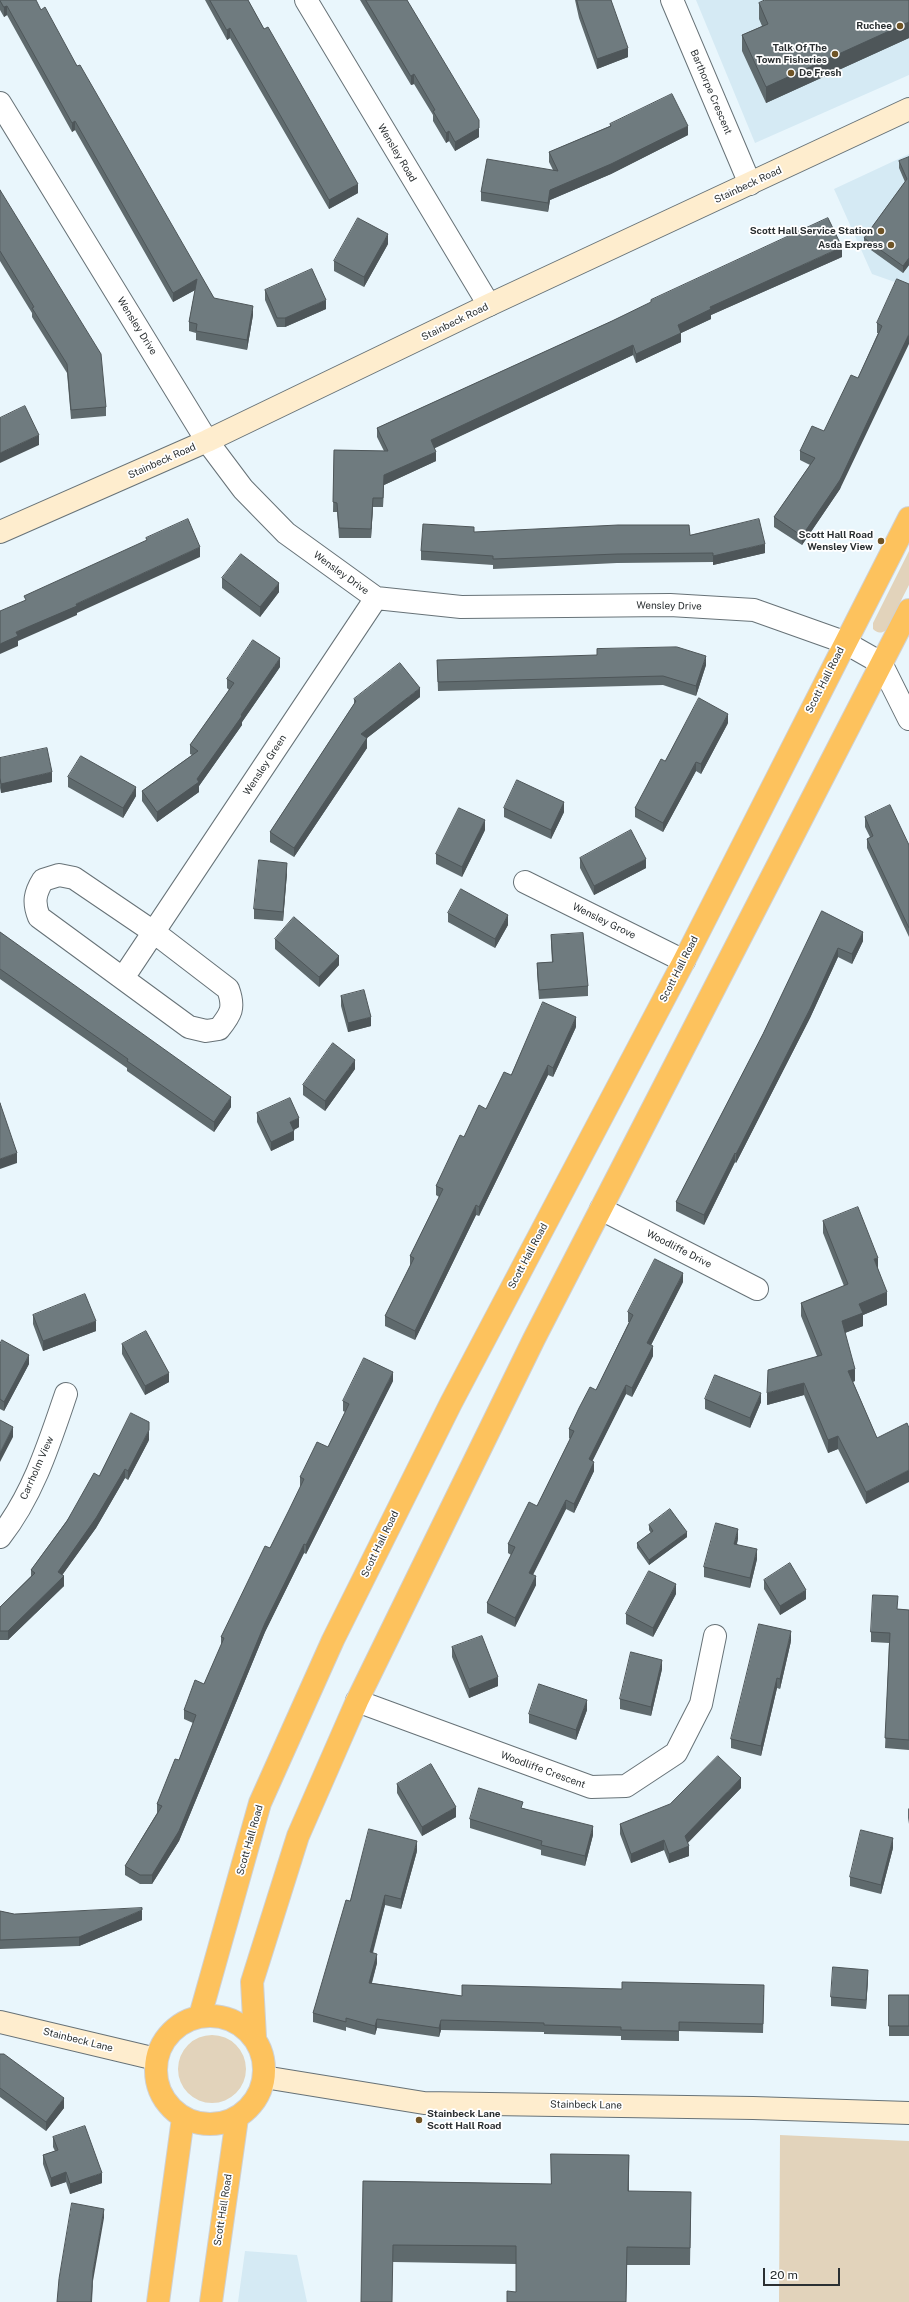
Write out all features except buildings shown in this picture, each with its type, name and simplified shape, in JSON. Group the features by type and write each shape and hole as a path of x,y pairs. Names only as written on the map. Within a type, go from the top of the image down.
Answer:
{"highway":[{"name":"Scott Hall Road","path":"200,2016 260,1803 333,1640 451,1403 684,961 844,642 909,518"},
{"path":"255,2037 252,1982 298,1836 357,1702 534,1339 909,610"},
{"path":"200,2016 228,2018 244,2027 255,2037 261,2049 265,2068 260,2094 250,2108 237,2118 219,2124 204,2124 183,2118 167,2104 158,2089 156,2059 168,2034 181,2023 200,2016"},
{"path":"158,2302 183,2118"},
{"name":"Scott Hall Road","path":"211,2302 237,2118"}],"street":[{"name":"Wensley Road","path":"306,0 489,305"},
{"name":"Barthorpe Crescent","path":"672,0 750,184"},
{"name":"Wensley Drive","path":"0,104 207,441 243,489 286,533 376,598 461,607 670,605 754,610 844,642 881,663 894,685 909,719"},
{"name":"Stainbeck Road","path":"0,532 207,441 489,305 909,109"},
{"name":"Wensley Green","path":"123,978 155,933 376,598"},
{"path":"866,692 894,685"},
{"path":"59,875 74,878 155,933 228,989 233,1002 230,1016 219,1029 206,1031 189,1027 39,917 34,905 36,891 43,880 59,875"},
{"name":"Wensley Grove","path":"525,882 684,961"},
{"name":"Woodliffe Drive","path":"601,1209 757,1288"},
{"name":"Carrholm View","path":"0,1537 12,1522 32,1485 47,1450 66,1394"},
{"name":"Woodliffe Crescent","path":"357,1702 591,1788 626,1786 676,1753 701,1704 715,1636"},
{"name":"Stainbeck Lane","path":"0,2022 156,2059"},
{"name":"Stainbeck Lane","path":"264,2077 424,2103 753,2108 909,2113"}],"shaded area":[{"path":"696,0 909,0 909,75 755,143"},
{"name":"Scott Hall Service Station","path":"909,154 909,287 872,274 834,189"},
{"path":"909,551 909,585 886,630 878,632 873,629 873,623"},
{"path":"205,2035 219,2035 231,2041 240,2050 246,2062 244,2082 236,2093 225,2101 219,2103 205,2103 199,2101 188,2093 180,2082 178,2076 178,2062 180,2056 188,2045 199,2037"},
{"path":"780,2135 909,2141 909,2302 779,2302"},
{"path":"245,2251 297,2255 307,2302 238,2302"}],"place":[{"name":"Ruchee","path":"900,26"},
{"name":"Talk Of The Town Fisheries","path":"835,54"},
{"name":"De Fresh","path":"791,73"},
{"name":"Scott Hall Service Station","path":"881,231"},
{"name":"Asda Express","path":"891,245"},
{"name":"Scott Hall Road Wensley View","path":"881,541"},
{"name":"Stainbeck Lane Scott Hall Road","path":"419,2120"}]}
